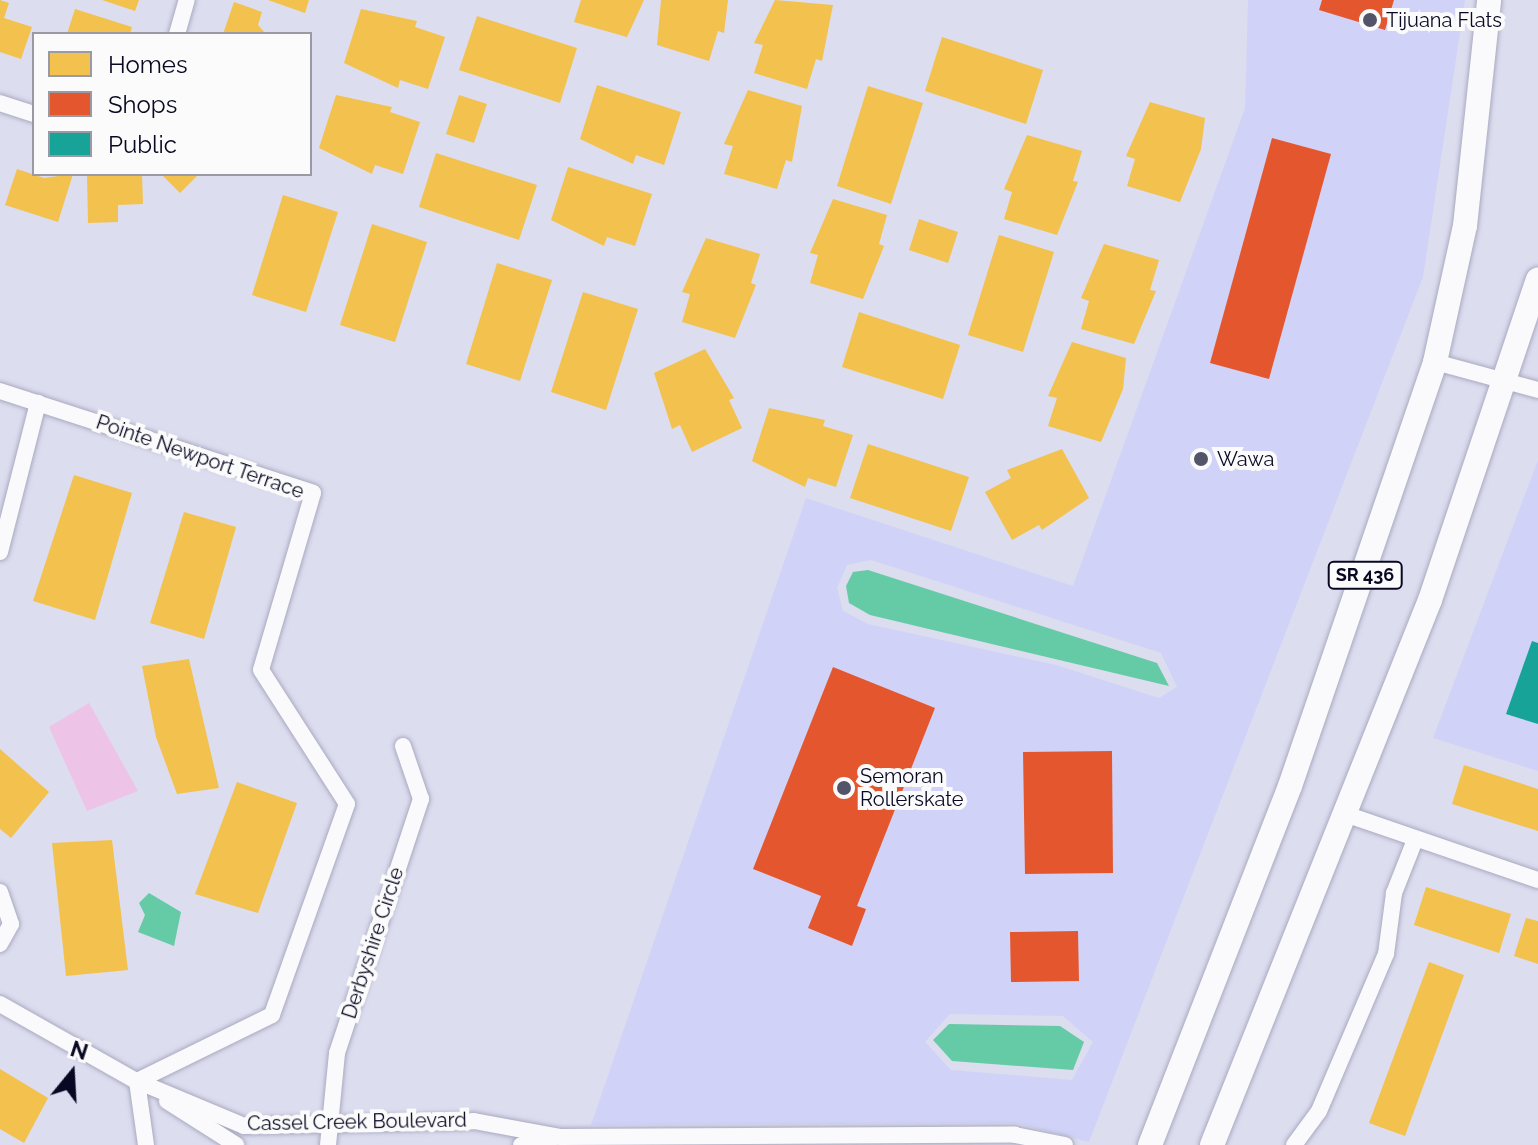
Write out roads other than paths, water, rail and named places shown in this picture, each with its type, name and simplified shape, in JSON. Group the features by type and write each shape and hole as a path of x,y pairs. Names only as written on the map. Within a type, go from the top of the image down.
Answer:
{"main road":[{"name":"SR 436","path":"1150,1145 1290,786 1435,362 1465,226 1489,0"},
{"name":"SR 436","path":"1212,1145 1348,815 1508,380 1538,280"}],"street":[{"path":"178,32 187,0"},
{"path":"0,103 31,113"},
{"path":"1435,362 1538,390"},
{"name":"Pointe Newport Terrace","path":"0,391 313,493 261,670 347,804 272,1015 137,1081"},
{"path":"0,552 38,403"},
{"name":"Derbyshire Circle","path":"328,1145 337,1053 421,799 403,746"},
{"path":"1348,815 1538,880"},
{"path":"1294,1145 1319,1111 1386,954 1394,893 1415,840"},
{"path":"0,892 11,924 0,944"},
{"path":"0,1004 137,1081 146,1145"},
{"name":"Cassel Creek Boulevard","path":"137,1081 244,1126 474,1121 560,1137 1015,1135 1065,1145"},
{"name":"Cassel Creek Boulevard","path":"137,1081 236,1145"},
{"name":"Cassel Creek Boulevard","path":"521,1145 560,1137"}],"place":[{"name":"Tijuana Flats","path":"1370,20"},
{"name":"Wawa","path":"1201,459"},
{"name":"Semoran Rollerskate","path":"844,788"}]}
